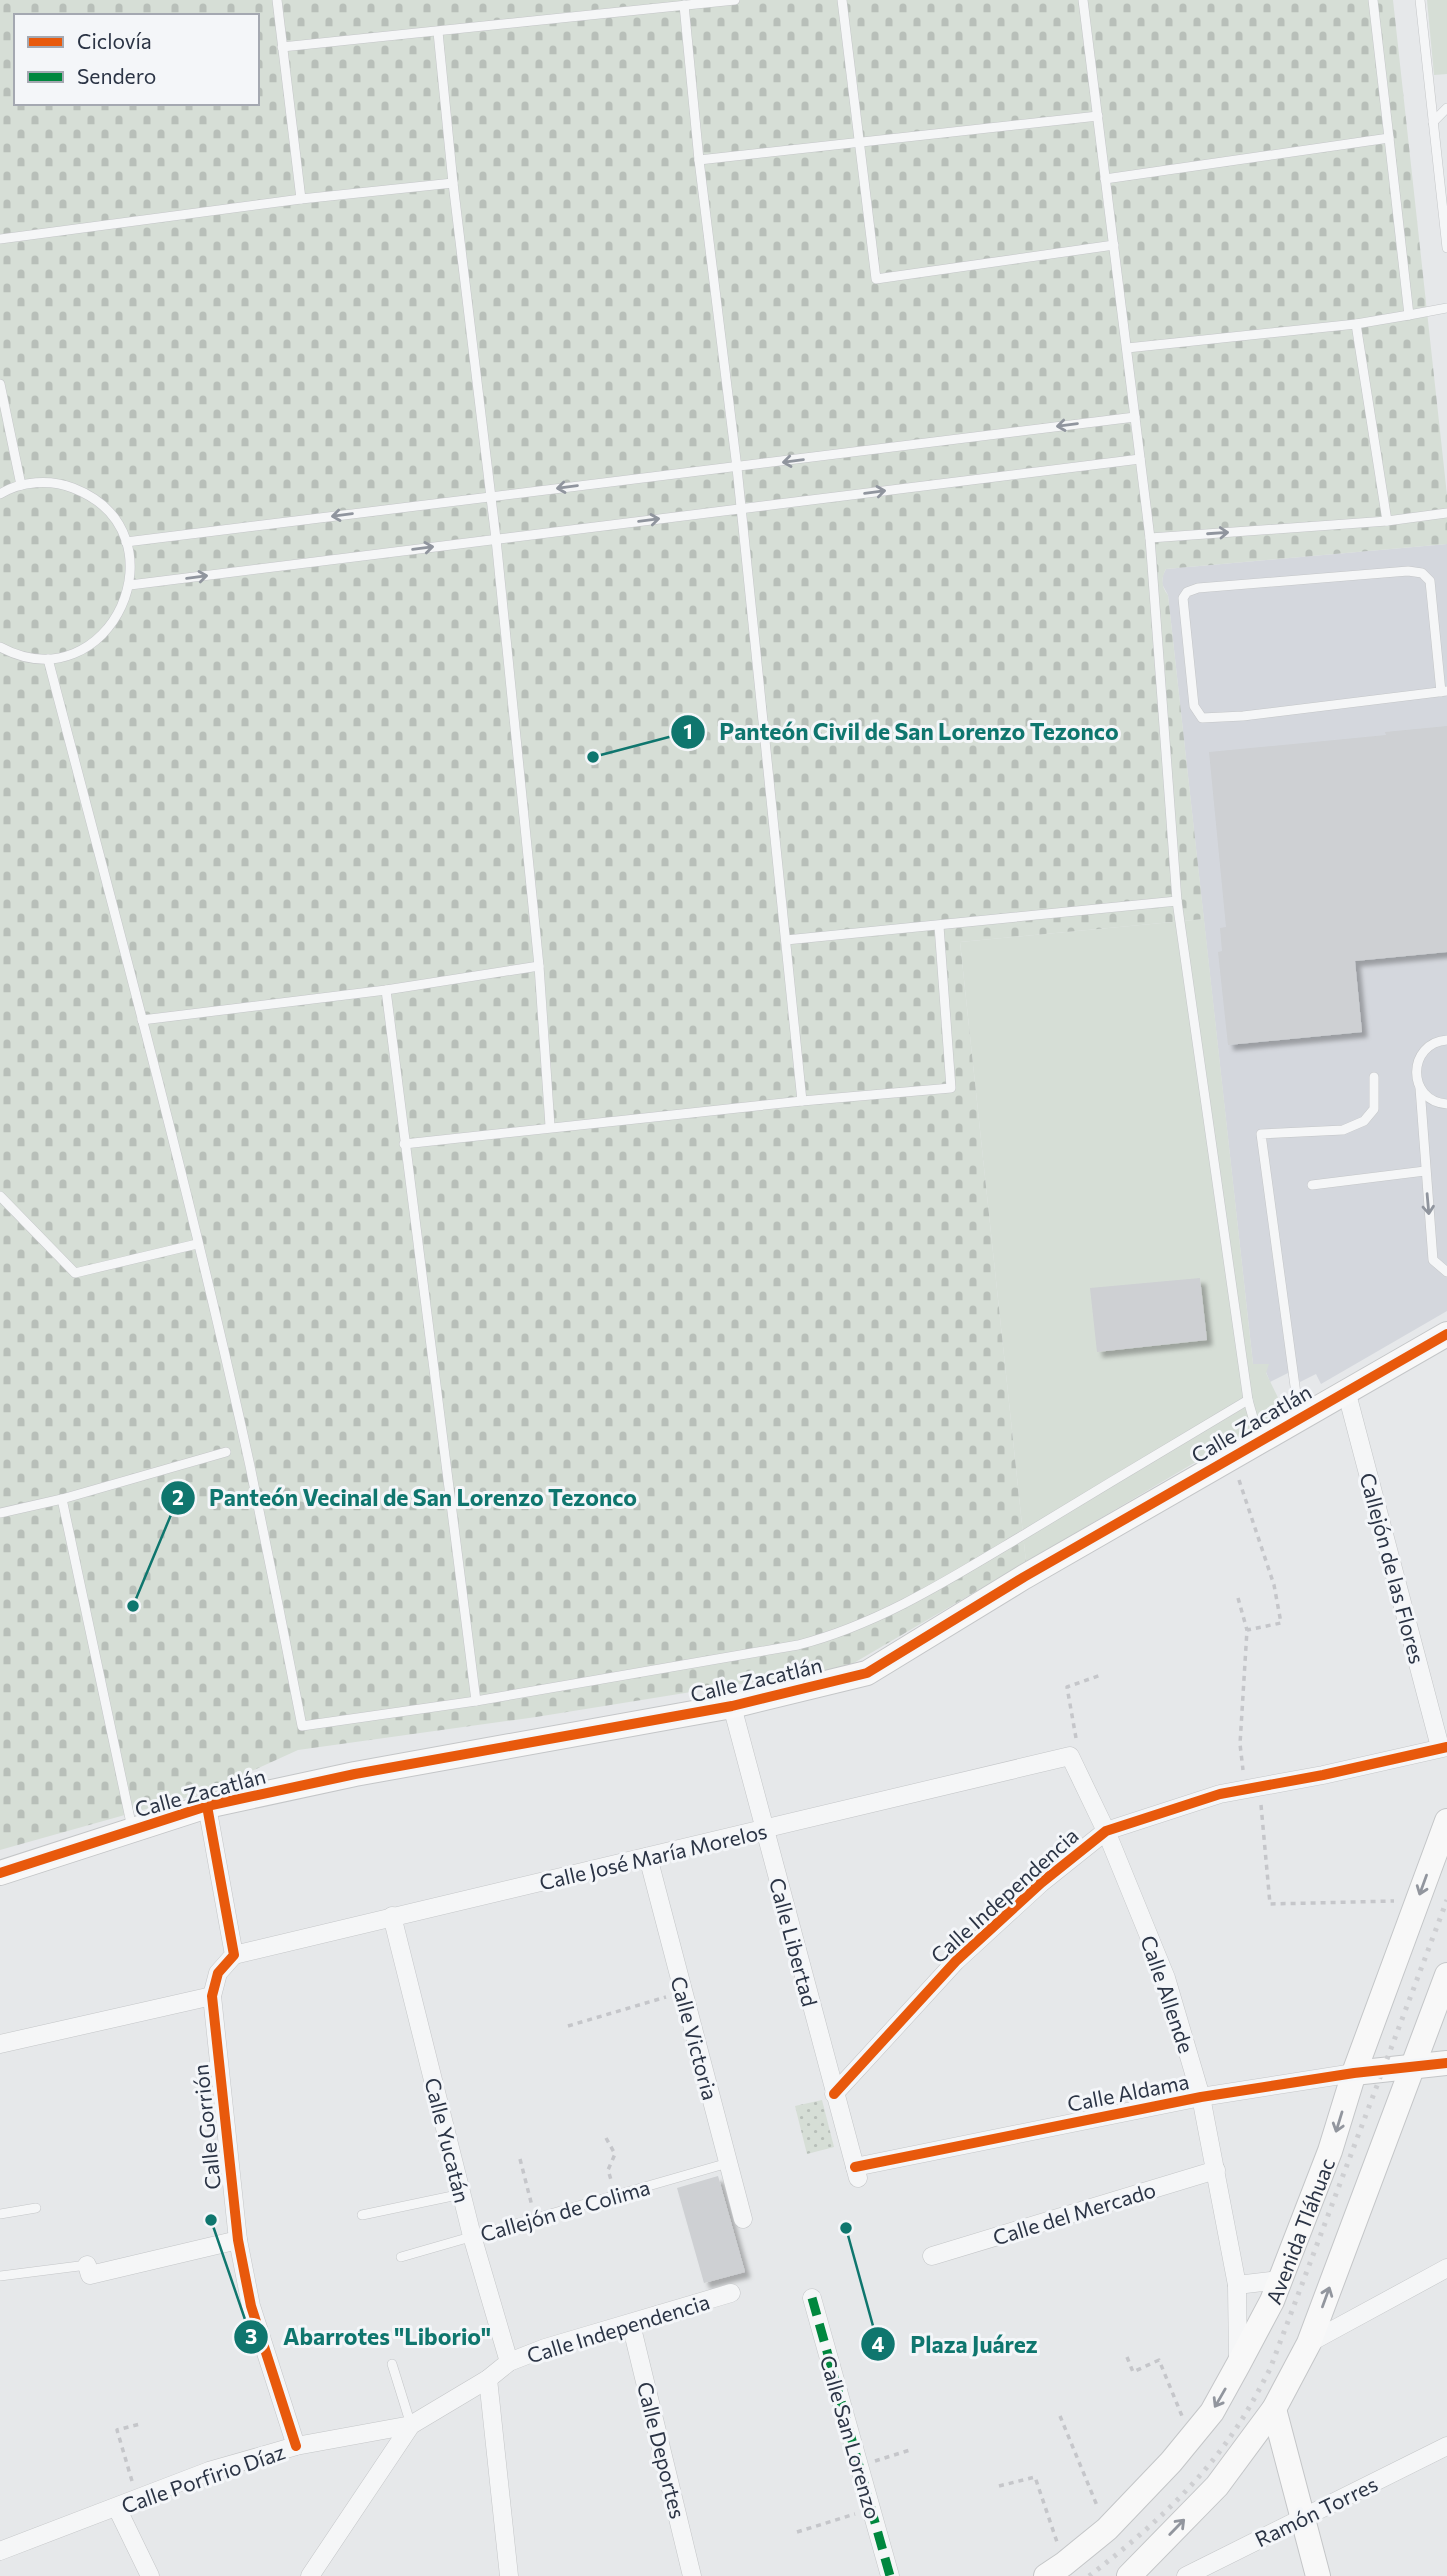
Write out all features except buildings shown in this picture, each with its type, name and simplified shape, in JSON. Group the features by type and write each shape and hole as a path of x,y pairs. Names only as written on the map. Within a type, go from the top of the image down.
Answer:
{"street":[{"name":"Calle Zacatlán","path":"0,1872 207,1806 355,1774 732,1706 867,1673 1024,1577 1447,1334"},
{"name":"Callejón de las Flores","path":"1346,1390 1444,1747"},
{"name":"Calle Libertad","path":"732,1706 856,2172"},
{"name":"Calle Independencia","path":"834,2094 956,1961 1041,1883 1106,1830 1220,1794 1444,1747"},
{"name":"Calle José María Morelos","path":"234,1955 1070,1756"},
{"name":"Calle Allende","path":"1070,1756 1106,1830 1166,1978 1201,2097 1237,2286 1238,2365"},
{"path":"207,1806 234,1955"},
{"name":"Avenida Tláhuac","path":"1055,2570 1107,2529 1212,2412 1272,2301 1330,2151 1354,2073 1447,1821"},
{"name":"Calle Victoria","path":"648,1857 743,2219"},
{"name":"Calle Yucatán","path":"392,1916 472,2236 509,2362"},
{"name":"Calle Gorrión","path":"234,1955 218,1973 212,1996 238,2240 251,2306 296,2446"},
{"path":"1129,2576 1217,2486 1274,2409 1309,2343 1447,1975"},
{"path":"0,2044 212,1996"},
{"name":"Calle Aldama","path":"856,2172 1201,2097 1354,2073 1447,2063"},
{"name":"Calle del Mercado","path":"932,2256 1216,2170"},
{"path":"87,2265 90,2275 238,2240"},
{"path":"1309,2343 1447,2268"},
{"path":"1237,2286 1280,2280"},
{"name":"Calle Independencia","path":"310,2576 411,2425 488,2379 509,2362 545,2348 731,2293"},
{"name":"Calle San Lorenzo","path":"812,2298 890,2576"},
{"name":"Calle Deportes","path":"631,2324 692,2576"},
{"path":"488,2379 509,2576"},
{"path":"1274,2409 1318,2576"},
{"name":"Calle Porfirio Díaz","path":"0,2551 209,2472 296,2446 411,2425"},
{"name":"Ramón Torres","path":"1185,2576 1447,2446"},
{"path":"117,2508 150,2576"}],"lane":[{"path":"277,0 301,199"},
{"path":"282,47 735,0"},
{"path":"842,0 876,279 1114,245"},
{"path":"1083,0 1150,538 1177,901 1248,1400 1259,1441"},
{"path":"1373,0 1409,315"},
{"path":"1420,0 1447,248"},
{"path":"684,5 699,160 737,468 739,509 802,1101"},
{"path":"438,32 453,183 496,539 539,966 551,1126"},
{"path":"1433,122 1447,108"},
{"path":"699,160 1098,116"},
{"path":"1105,179 1389,138"},
{"path":"0,239 301,199 453,183"},
{"path":"1127,348 1356,324 1447,308"},
{"path":"1356,324 1387,521"},
{"path":"0,384 20,485"},
{"path":"126,542 1135,417"},
{"path":"130,585 1140,459"},
{"path":"0,494 20,485 53,483 85,493 110,514 126,542 131,564 130,585 118,617 95,642 81,650 48,659 17,654 0,647"},
{"path":"1150,538 1387,521 1447,513"},
{"path":"1408,570 1422,573 1430,581 1444,692 1242,716 1202,718 1194,706 1183,598 1187,592 1198,588 1408,570"},
{"path":"48,659 197,1244 249,1465 302,1726 476,1701 798,1645 833,1636 868,1622 948,1580 1248,1400"},
{"path":"786,940 1177,901"},
{"path":"404,1143 551,1126 951,1088 939,926"},
{"path":"142,1020 386,989 539,966"},
{"path":"386,989 476,1701"},
{"path":"1447,1040 1432,1044 1422,1052 1416,1063 1415,1076 1428,1097 1447,1104"},
{"path":"1299,1418 1261,1134 1343,1130 1364,1121 1374,1109 1374,1077"},
{"path":"1420,1087 1433,1260 1447,1272"},
{"path":"1312,1185 1425,1171"},
{"path":"0,1196 75,1273 197,1244"},
{"path":"0,1513 62,1499 226,1452"},
{"path":"62,1499 132,1830"},
{"name":"Callejón de Colima","path":"401,2257 728,2163"},
{"path":"362,2215 462,2194"},
{"path":"0,2214 36,2208"},
{"path":"0,2276 87,2265"},
{"path":"392,2364 411,2425"}],"path":[{"path":"1232,1457 1274,1585 1282,1623 1247,1630"},
{"path":"1238,1598 1247,1630 1240,1744 1252,1788 1270,1904 1417,1901"},
{"path":"1070,1756 1077,1743 1067,1688 1101,1675"},
{"path":"568,2026 683,1992"},
{"path":"606,2138 615,2154 608,2170 615,2195"},
{"path":"520,2159 535,2218"},
{"path":"1127,2357 1133,2372 1158,2360 1191,2438"},
{"path":"1060,2416 1107,2529"},
{"path":"137,2500 117,2430 140,2424"},
{"path":"859,2466 913,2449"},
{"path":"999,2486 1035,2477 1055,2570"},
{"path":"797,2532 871,2508"}],"shaded area":[{"path":"1447,544 1447,1311 1321,1384 1316,1374 1300,1382 1294,1370 1270,1382 1266,1372 1253,1364 1168,595 1162,584 1163,575 1166,569"}],"green space":[{"path":"0,0 1393,0 1447,495 1447,544 1166,569 1162,582 1168,595 1204,919 960,942 1026,1562 847,1667 536,1717 298,1750 203,1793 0,1850"},
{"path":"1427,0 1447,0 1447,74 1434,75"},
{"path":"1204,919 1253,1364 1269,1364 1266,1373 1284,1410 1026,1562 960,942"},
{"path":"822,2100 834,2147 807,2154 795,2106"}],"railway":[{"path":"1089,2576 1149,2527 1204,2471 1235,2430 1262,2385 1447,1900"}],"marked path":[{"path":"812,2298 890,2576"}],"cycle path":[{"path":"0,1873 207,1806 355,1774 732,1706 867,1673 1024,1577 1447,1334"},
{"path":"834,2094 956,1961 1041,1883 1106,1831 1220,1794 1323,1775 1447,1747"},
{"path":"207,1806 234,1955 218,1973 212,1996 238,2240 251,2306 296,2446"},
{"path":"855,2167 1201,2097 1354,2073 1447,2063"}],"place":[{"name":"Panteón Civil de San Lorenzo Tezonco","path":"593,757"},
{"name":"Panteón Vecinal de San Lorenzo Tezonco","path":"133,1606"},
{"name":"Abarrotes \"Liborio\"","path":"211,2220"},
{"name":"Plaza Juárez","path":"846,2228"}]}
